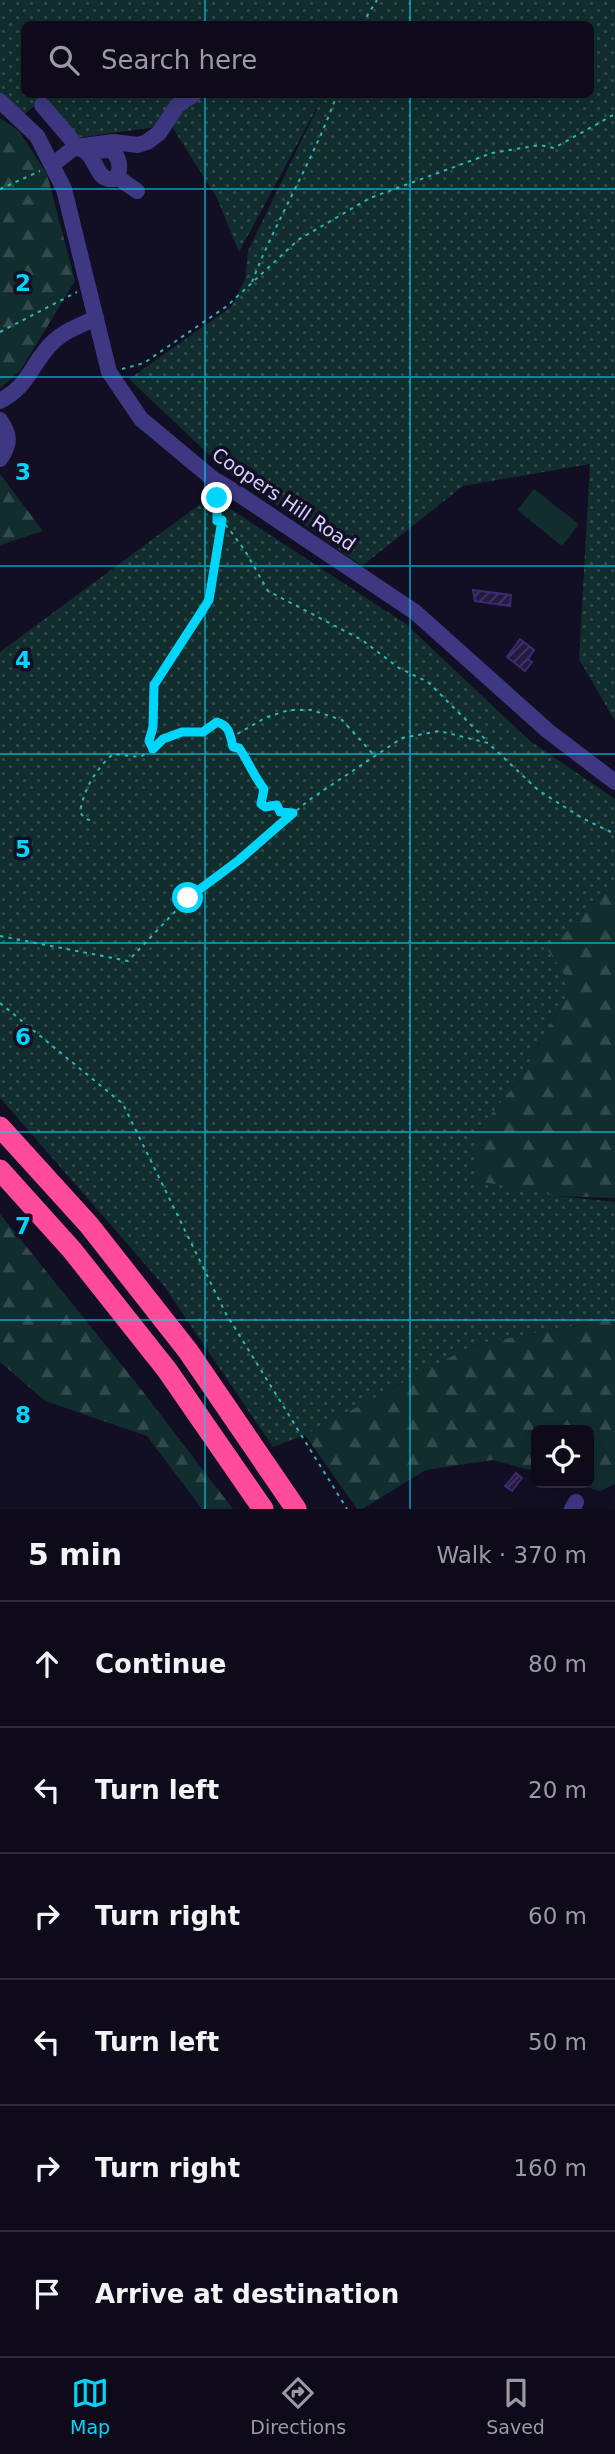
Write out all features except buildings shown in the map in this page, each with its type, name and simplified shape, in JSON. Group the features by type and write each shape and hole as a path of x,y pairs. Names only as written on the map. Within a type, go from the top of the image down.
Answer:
{"highway":[{"path":"0,1127 89,1225 188,1351 296,1509"},
{"path":"0,1170 72,1250 167,1370 262,1509"}],"street":[{"path":"52,165 80,149 114,142 138,145 147,142 159,133 177,106 188,98"},
{"name":"Coopers Hill Road","path":"0,101 37,135 64,190 109,372 141,419 213,479 415,612 548,731 615,782"},
{"path":"42,105 103,177 108,180 117,177"},
{"path":"80,149 114,152 120,167 117,177"},
{"path":"117,177 137,191"},
{"path":"0,401 25,383 54,340 96,318"},
{"path":"0,420 9,439 7,450 0,459"}],"path":[{"path":"364,21 377,0"},
{"path":"252,283 267,242 302,178 335,98"},
{"path":"109,372 144,363 227,306 298,240 370,198 492,153 540,145 554,148 615,114"},
{"path":"0,189 52,165"},
{"path":"0,332 88,286"},
{"path":"217,498 217,521 222,520"},
{"path":"222,520 244,549 268,591 362,640 399,668 428,682 538,790 582,818 615,834"},
{"path":"153,749 149,741 153,727 154,685 209,600 222,520"},
{"path":"230,737 267,717 289,710 311,710 342,720 374,755"},
{"path":"90,820 85,819 80,812 84,792 100,765 113,754 140,757 163,739 182,732 203,732 217,722 225,725 233,747 239,748 250,763 251,772 264,789 261,804 265,807 277,805 280,812 293,813"},
{"path":"0,936 128,961 188,898 239,860 293,813 402,738 439,731 488,743"},
{"path":"0,1003 124,1104 225,1312 347,1509"}],"green space":[{"path":"0,0 615,0 615,721 579,659 590,464 463,486 362,566 220,465 129,379 231,307 245,280 248,251 322,98 239,252 217,198 171,125 76,138 41,100 25,114 0,93"},
{"path":"0,118 19,131 47,174 75,281 20,371 0,388"},
{"path":"0,474 43,531 0,545"},
{"path":"534,489 579,524 562,546 517,510"},
{"path":"211,496 406,624 530,741 615,799 615,885 572,986 519,1080 475,1134 558,1196 615,1202 615,1318 473,1345 305,1435 273,1447 164,1286 0,1098 0,652"},
{"path":"615,884 615,1198 558,1196 478,1181 475,1134 519,1080 572,986 548,950"},
{"path":"0,1214 137,1384 233,1509 202,1509 147,1436 45,1401 0,1362"},
{"path":"615,1318 615,1484 600,1491 590,1488 594,1488 594,1425 531,1425 531,1471 493,1460 426,1470 362,1509 357,1509 305,1435 473,1345"}],"route":[{"path":"188,898 239,860 293,813 280,812 277,805 265,807 261,804 264,789 251,772 250,763 239,748 233,747 225,725 217,722 203,732 182,732 163,739 153,749 149,741 153,727 154,685 209,600 222,520 217,521 217,498"}]}
